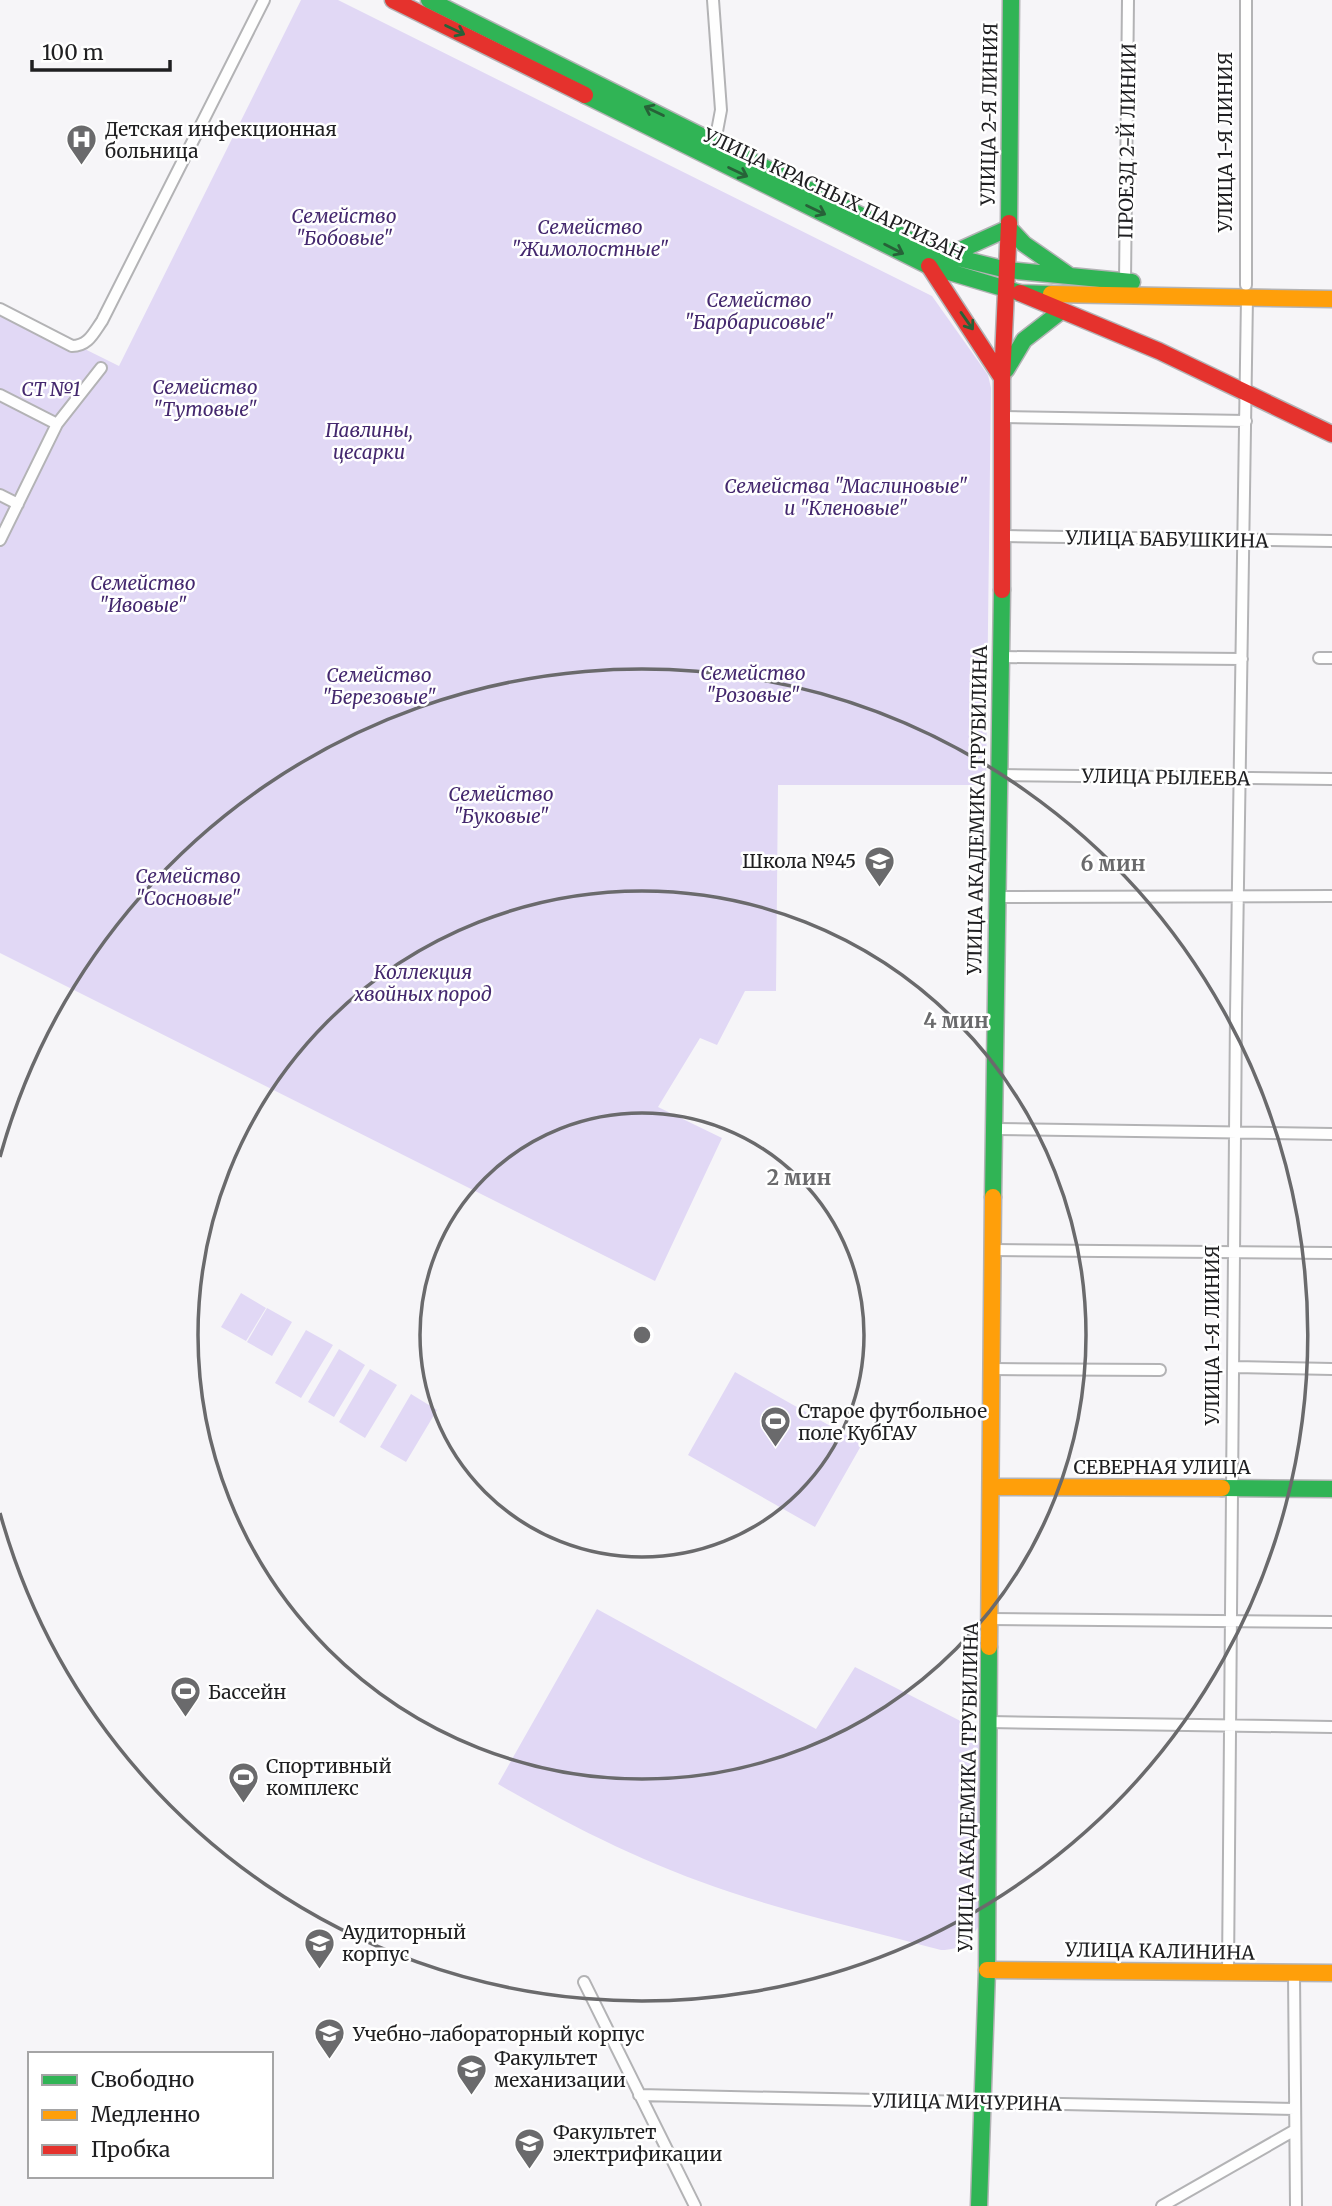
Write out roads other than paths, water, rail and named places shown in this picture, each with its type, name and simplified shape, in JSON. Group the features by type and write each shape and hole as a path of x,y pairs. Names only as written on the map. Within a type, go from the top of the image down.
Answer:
{"main road":[{"name":"УЛИЦА КРАСНЫХ ПАРТИЗАН","path":"393,0 932,259 1013,292 1095,295 1332,289"},
{"name":"УЛИЦА КРАСНЫХ ПАРТИЗАН","path":"429,0 715,142 932,259 1079,279 1332,299"},
{"name":"УЛИЦА 2-Я ЛИНИЯ","path":"1011,0 1007,270 1013,292"},
{"name":"УЛИЦА 2-Я ЛИНИЯ","path":"932,259 958,251 1009,228"},
{"name":"УЛИЦА 2-Я ЛИНИЯ","path":"1009,228 1062,272 1079,279"},
{"path":"932,259 1002,379"},
{"path":"1013,292 1100,326 1247,392 1332,434"},
{"name":"УЛИЦА АКАДЕМИКА ТРУБИЛИНА","path":"979,2206 987,1970 1003,536 1002,379 1013,292"},
{"path":"1095,295 1090,310 1100,326"},
{"name":"УЛИЦА АКАДЕМИКА ТРУБИЛИНА","path":"1002,379 1024,340 1060,312"},
{"name":"СЕВЕРНАЯ УЛИЦА","path":"992,1488 1332,1489"},
{"name":"УЛИЦА КАЛИНИНА","path":"987,1970 1332,1973"}],"street":[{"path":"0,309 72,346 82,346 88,341 102,321 264,0"},
{"path":"713,0 721,110 715,142"},
{"name":"ПРОЕЗД 2-Й ЛИНИИ","path":"1125,282 1128,0"},
{"name":"УЛИЦА 1-Я ЛИНИЯ","path":"1228,1972 1237,894 1247,392 1246,0"},
{"path":"0,540 57,424 101,368"},
{"path":"0,395 57,424"},
{"path":"1002,417 1246,421"},
{"path":"0,495 18,504"},
{"name":"УЛИЦА БАБУШКИНА","path":"1003,536 1332,541"},
{"path":"1001,657 1242,659"},
{"path":"1319,658 1332,659"},
{"name":"УЛИЦА РЫЛЕЕВА","path":"999,775 1332,779"},
{"path":"997,897 1237,894 1332,896"},
{"path":"996,1129 1332,1134"},
{"path":"993,1250 1332,1253"},
{"path":"1235,1367 1332,1369"},
{"path":"992,1369 1160,1370"},
{"path":"990,1619 1332,1622"},
{"path":"989,1722 1332,1727"},
{"path":"1294,1973 1296,2206"},
{"path":"584,1982 695,2206"},
{"name":"УЛИЦА МИЧУРИНА","path":"639,2095 1295,2109"},
{"path":"1162,2206 1295,2130"}],"place":[{"name":"Детская инфекционная больница","path":"82,167"},
{"name":"Школа №45","path":"879,888"},
{"name":"Старое футбольное поле КубГАУ","path":"775,1449"},
{"name":"Бассейн","path":"185,1719"},
{"name":"Спортивный комплекс","path":"243,1804"},
{"name":"Аудиторный корпус","path":"319,1970"},
{"name":"Учебно-лабораторный корпус","path":"330,2061"},
{"name":"Факультет механизации","path":"471,2096"},
{"name":"Факультет электрификации","path":"530,2170"}],"park label":[{"name":"Семейство \"Бобовые\"","path":"344,227"},
{"name":"Семейство \"Жимолостные\"","path":"590,238"},
{"name":"Семейство \"Барбарисовые\"","path":"759,311"},
{"name":"СТ №1","path":"51,389"},
{"name":"Семейство \"Тутовые\"","path":"205,398"},
{"name":"Павлины, цесарки","path":"369,441"},
{"name":"Семейства \"Маслиновые\" и \"Кленовые\"","path":"846,497"},
{"name":"Семейство \"Ивовые\"","path":"143,594"},
{"name":"Семейство \"Розовые\"","path":"753,684"},
{"name":"Семейство \"Березовые\"","path":"379,686"},
{"name":"Семейство \"Буковые\"","path":"501,805"},
{"name":"Семейство \"Сосновые\"","path":"188,887"},
{"name":"Коллекция хвойных пород","path":"423,983"}]}
